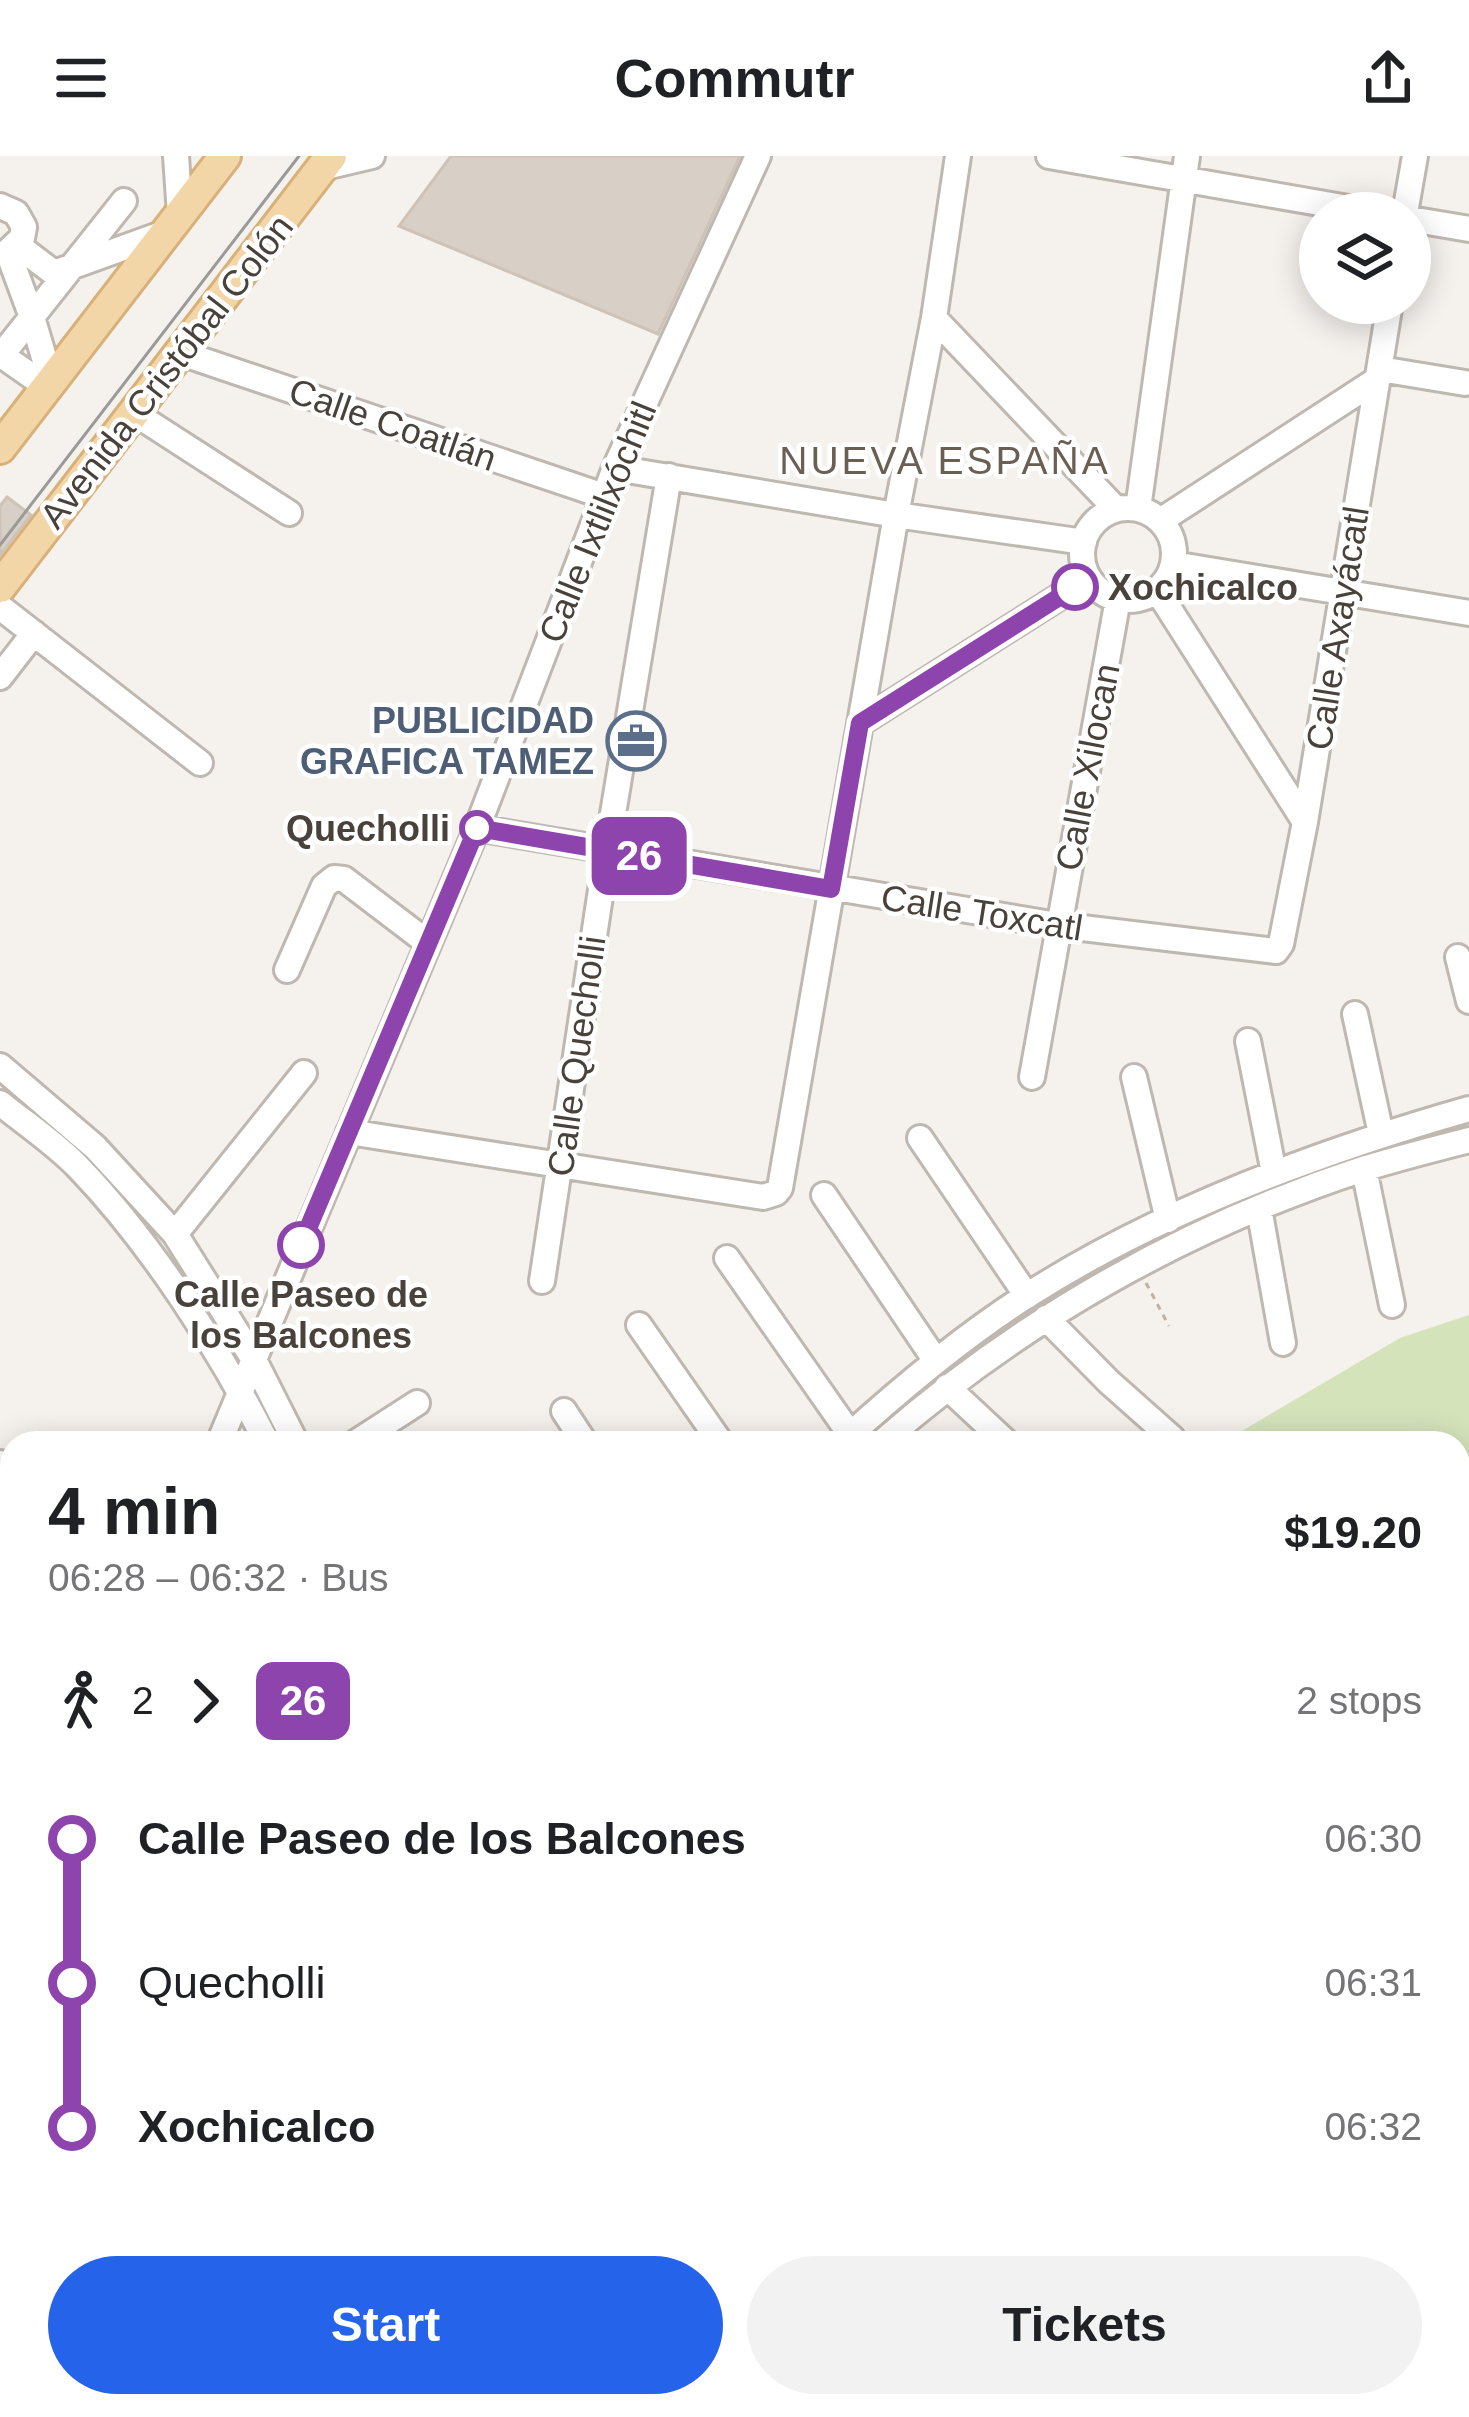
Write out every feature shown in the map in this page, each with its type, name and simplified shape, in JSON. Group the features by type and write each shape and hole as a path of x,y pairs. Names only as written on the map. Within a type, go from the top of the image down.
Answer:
{"main road":[{"path":"0,448 225,156"},
{"name":"Avenida Cristóbal Colón","path":"0,586 326,162"},
{"path":"0,410 48,386"}],"street":[{"path":"8,251 54,273 173,224 176,156"},
{"path":"326,162 372,156"},
{"name":"Calle Ixtlilxóchitl","path":"224,1431 477,828 615,468 758,156"},
{"path":"349,1132 764,1197 776,1193 783,1182 958,156"},
{"path":"1049,156 1185,168 1299,195"},
{"path":"1410,192 1414,156"},
{"path":"1138,513 1185,168"},
{"path":"48,386 4,351 124,201"},
{"path":"0,206 16,213 24,224 24,235 8,251"},
{"path":"1431,221 1469,229"},
{"path":"8,251 32,317 48,386"},
{"path":"934,318 1138,513 1172,537 1173,564 1157,590 1142,598 1118,599 1102,592 1089,578 1082,559 1084,542 1099,519 1138,513 1379,374 1465,383"},
{"name":"Calle Axayácatl","path":"1276,951 1305,822 1387,324"},
{"name":"Calle Coatlán","path":"181,353 604,496"},
{"path":"134,412 289,513"},
{"path":"615,468 1084,542"},
{"name":"Calle Quecholli","path":"542,1281 669,476"},
{"path":"1173,564 1469,613"},
{"path":"860,723 1089,578"},
{"path":"1157,590 1305,822"},
{"name":"Calle Xilocan","path":"1032,1076 1118,599"},
{"path":"0,607 200,763"},
{"path":"0,677 34,633"},
{"name":"Calle Toxcatl","path":"477,828 1057,925 1276,951"},
{"path":"287,970 324,886 334,878 344,879 428,943"},
{"path":"1458,957 1469,1001"},
{"path":"1354,1015 1381,1134"},
{"path":"1248,1041 1274,1173"},
{"path":"0,1066 95,1147 175,1234 253,1358 290,1431"},
{"path":"175,1234 304,1073"},
{"path":"1134,1076 1168,1220"},
{"path":"0,1103 77,1166 153,1256 239,1390 256,1431"},
{"path":"854,1431 936,1361 1027,1295 1096,1255 1274,1173 1381,1134 1469,1109"},
{"path":"920,1138 1027,1295"},
{"path":"895,1431 947,1387 1046,1318 1137,1266 1259,1208 1364,1168 1469,1140"},
{"path":"1364,1168 1392,1305"},
{"path":"824,1195 936,1361"},
{"path":"1259,1208 1283,1342"},
{"path":"727,1258 840,1431"},
{"path":"1046,1318 1164,1431"},
{"path":"639,1325 713,1431"},
{"path":"947,1387 993,1431"},
{"path":"261,1431 272,1394"},
{"path":"374,1431 417,1403"},
{"path":"564,1412 577,1431"}],"path":[{"path":"1137,1266 1169,1326"}],"green space":[{"path":"1469,1315 1469,1431 1243,1431 1245,1429 1400,1338"}],"building":[{"path":"451,156 740,156 658,334 399,226"},
{"path":"7,497 31,515 0,555 0,506"}],"tram line":[{"path":"0,545 299,156"}],"bus line":[{"name":"26","path":"301,1245 477,828 831,889 860,723 1075,587"}],"place":[{"name":"Xochicalco","path":"1075,587"},
{"name":"PUBLICIDAD GRAFICA TAMEZ","path":"636,741"},
{"name":"Quecholli","path":"477,828"},
{"name":"Calle Paseo de los Balcones","path":"301,1245"}],"district":[{"name":"NUEVA ESPAÑA","path":"945,460"}]}
